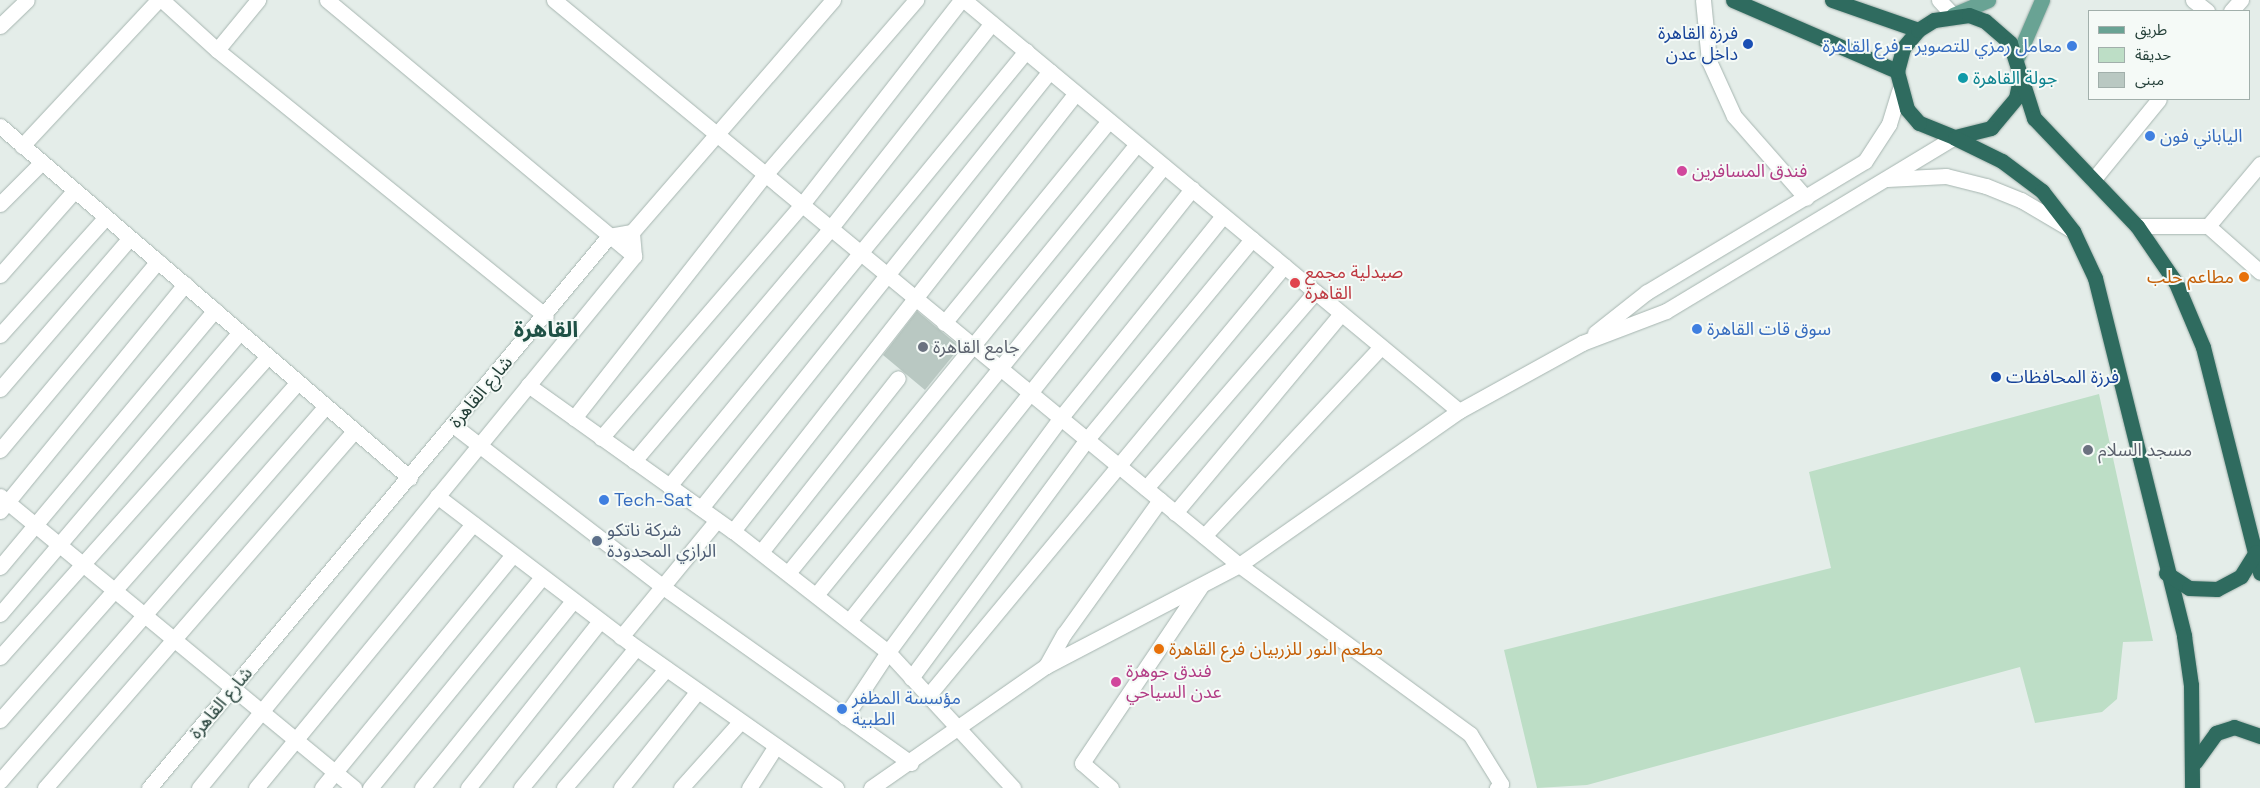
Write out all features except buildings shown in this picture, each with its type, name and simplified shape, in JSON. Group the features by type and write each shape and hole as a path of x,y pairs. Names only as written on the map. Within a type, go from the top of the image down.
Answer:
{"highway":[{"path":"1733,0 1897,71"},
{"path":"1832,0 1918,30"},
{"path":"2192,788 2195,763 2184,636 2166,573 2095,278 2073,231 2042,191 2002,161 1954,137 1919,123 1899,92 1897,71 1903,48 1918,30 1953,15 1985,21 2010,43 2017,58 2020,79 2034,118 2137,226 2176,283 2203,347 2260,573"},
{"path":"1954,137 1991,128 2011,106 2020,79"},
{"path":"2166,573 2189,588 2216,589 2241,576 2256,552"},
{"path":"2195,763 2216,733 2234,728 2260,736"}],"main road":[{"path":"1953,15 1988,0"},
{"path":"2017,58 2042,0"}],"street":[{"path":"0,26 27,0"},
{"path":"22,146 158,0"},
{"path":"162,0 217,50 546,316"},
{"path":"217,50 258,0"},
{"path":"327,0 634,256"},
{"path":"554,0 800,207 972,346 1031,390 1239,565 1470,734 1501,784 1497,788"},
{"path":"609,236 632,232 718,137 833,0"},
{"path":"574,418 764,176 916,0"},
{"path":"601,438 800,207 963,0 1459,411"},
{"path":"1704,0 1708,61 1734,116 1806,198"},
{"path":"1939,0 1953,15"},
{"path":"2193,0 2206,10"},
{"path":"2232,10 2241,0"},
{"path":"634,462 829,230 992,23"},
{"path":"669,486 1026,51"},
{"path":"701,508 885,275 1050,71"},
{"path":"1582,343 1647,292 1866,161 1889,124 1899,92"},
{"path":"733,531 913,297 1076,93"},
{"path":"2093,180 2158,100"},
{"path":"944,323 1109,121"},
{"path":"0,126 105,218 215,310 353,432 410,478"},
{"path":"871,788 911,763 955,728 1046,666 1239,565 1459,411 1582,343 1666,311 1954,137"},
{"path":"788,573 1138,144"},
{"path":"0,204 41,163"},
{"path":"2208,226 2260,164"},
{"path":"816,595 1164,166"},
{"path":"1881,180 1946,176 1986,186 2021,200 2073,231"},
{"path":"849,621 1192,189"},
{"path":"0,275 74,191"},
{"path":"845,717 888,652 1062,416 1224,216"},
{"path":"0,335 105,218"},
{"path":"2137,226 2208,226 2260,272"},
{"path":"632,232 634,256"},
{"name":"شارع القاهرة","path":"149,788 546,316 609,236"},
{"path":"0,390 130,238"},
{"path":"911,678 1088,438 1252,239"},
{"name":"شارع القاهرة","path":"199,788 262,714 437,496 634,256"},
{"path":"0,450 158,261"},
{"path":"927,697 1117,463 1284,266"},
{"path":"185,284 2,504 35,526 354,788"},
{"path":"1146,488 1315,292"},
{"path":"0,568 215,310"},
{"path":"1176,513 1341,314"},
{"path":"0,614 240,332"},
{"path":"1204,536 1381,347"},
{"path":"0,658 267,357"},
{"path":"760,552 898,378"},
{"path":"0,720 111,589 297,383"},
{"path":"528,385 733,531 888,652 955,728 1014,788"},
{"path":"0,781 142,615 325,407"},
{"path":"453,426 663,587 911,763"},
{"path":"44,788 353,432"},
{"path":"437,496 512,556 636,648 836,788"},
{"path":"1046,666 1064,634 1160,500"},
{"path":"621,636 717,520"},
{"path":"256,788 472,524"},
{"path":"322,788 512,556"},
{"path":"370,788 542,578"},
{"path":"1111,788 1082,764 1202,584"},
{"path":"422,788 573,601"},
{"path":"468,788 600,621"},
{"path":"521,788 636,648"},
{"path":"564,788 666,669"},
{"path":"621,788 697,692"},
{"path":"681,788 740,722"},
{"path":"749,788 776,746"}],"green space":[{"path":"2099,394 2153,641 2123,642 2117,699 2102,712 2035,723 2020,667 1587,785 1537,788 1504,650 1831,568 1809,472"}],"place":[{"name":"فرزة القاهرة داخل عدن","path":"1748,44"},
{"name":"معامل رمزي للتصوير - فرع القاهرة","path":"2072,46"},
{"name":"جولة القاهرة","path":"1963,78"},
{"name":"الياباني فون","path":"2150,136"},
{"name":"فندق المسافرين","path":"1682,171"},
{"name":"مطاعم حلب","path":"2244,277"},
{"name":"صيدلية مجمع القاهرة","path":"1295,283"},
{"name":"سوق قات القاهرة","path":"1697,329"},
{"name":"جامع القاهرة","path":"923,347"},
{"name":"فرزة المحافظات","path":"1996,377"},
{"name":"مسجد السلام","path":"2088,450"},
{"name":"Tech-Sat","path":"604,500"},
{"name":"شركة ناتكو الرازي المحدودة","path":"597,541"},
{"name":"مطعم النور للزربيان فرع القاهرة","path":"1159,649"},
{"name":"فندق جوهرة عدن السياحي","path":"1116,682"},
{"name":"مؤسسة المظفر الطبية","path":"842,709"}],"district":[{"name":"القاهرة","path":"546,330"}]}
